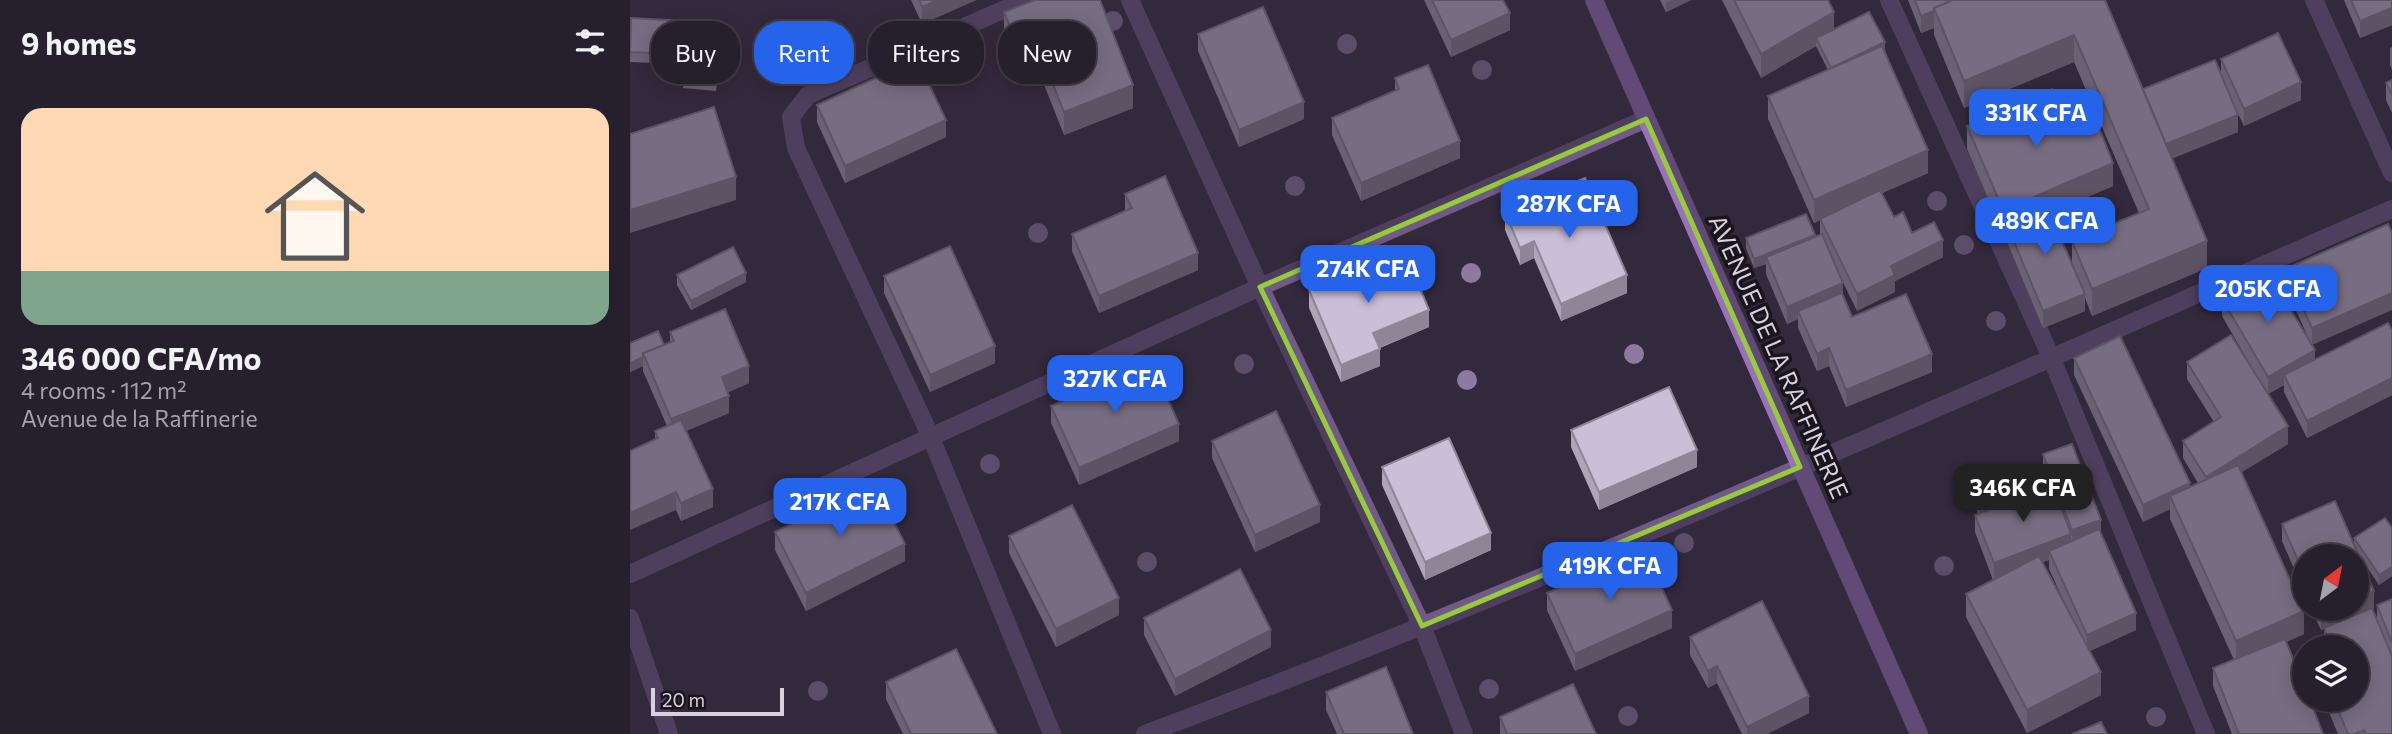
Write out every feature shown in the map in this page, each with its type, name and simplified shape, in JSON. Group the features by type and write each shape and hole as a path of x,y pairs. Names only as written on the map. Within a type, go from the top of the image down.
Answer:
{"street":[{"path":"1026,0 807,95 790,117 796,148 930,435 1052,734"},
{"path":"1130,0 1260,287 1422,626 1464,734"},
{"name":"AVENUE DE LA RAFFINERIE","path":"1594,0 1919,734"},
{"path":"1889,0 2051,357 2206,734"},
{"path":"2314,0 2392,173"},
{"path":"630,574 930,435 1260,287 1646,119"},
{"path":"1145,734 1422,626 1800,467 2392,209"},
{"path":"630,618 669,734"}],"highlighted area":[{"path":"1646,119 1800,467 1422,626 1260,287"}],"building":[{"path":"919,0 937,0 922,7"},
{"path":"1035,0 1100,0 1133,85 1064,112 1053,84 1096,84 1096,21 1008,21 1004,12"},
{"path":"1432,0 1503,0 1510,13 1451,40"},
{"path":"1734,0 1828,0 1834,12 1761,54"},
{"path":"1915,0 1953,0 1921,16"},
{"path":"1953,0 2105,0 2207,241 2092,289 2072,241 2149,209 2074,35 1964,81 1934,8"},
{"path":"2351,0 2392,0 2392,8 2360,21"},
{"path":"1263,7 1304,102 1239,130 1198,34"},
{"path":"1869,12 1885,42 1831,68 1816,38"},
{"path":"631,18 686,21 651,21 651,53 630,52"},
{"path":"2278,33 2301,82 2244,109 2221,59"},
{"path":"1882,46 1928,150 1814,200 1768,96"},
{"path":"2215,60 2238,115 2166,144 2143,89"},
{"path":"1428,65 1460,141 1361,183 1332,118 1399,89 1395,78"},
{"path":"2392,80 2392,95 2386,83"},
{"path":"868,82 868,84 929,84 946,120 845,166 817,105"},
{"path":"2052,89 2069,129 2095,118 2113,163 2003,210 1967,126"},
{"path":"714,107 736,177 630,210 630,134"},
{"path":"1165,176 1198,253 1099,296 1072,234 1132,208 1125,194"},
{"path":"1585,178 1627,275 1561,304 1534,241 1520,248 1505,212"},
{"path":"1880,190 1894,217 1903,212 1912,233 1934,222 1943,240 1891,266 1895,275 1857,294 1820,219"},
{"path":"2045,202 2085,294 2043,311 2005,220"},
{"path":"1806,214 1815,235 1754,259 1746,238"},
{"path":"2388,224 2392,233 2392,293 2312,328 2285,269"},
{"path":"1822,234 1843,283 1787,307 1766,257"},
{"path":"950,246 995,346 930,375 884,276"},
{"path":"733,247 746,273 691,301 677,275"},
{"path":"1404,250 1429,310 1373,333 1380,349 1341,365 1309,290"},
{"path":"2268,272 2315,350 2268,377 2222,299"},
{"path":"1842,293 1852,317 1906,294 1932,354 1846,390 1829,348 1817,354 1798,311"},
{"path":"725,309 749,366 722,377 729,396 671,419 643,353 674,341 670,332"},
{"path":"2388,323 2392,330 2392,378 2307,421 2284,375"},
{"path":"658,331 664,345 643,353 643,357 630,363 630,343"},
{"path":"2231,335 2288,426 2206,477 2183,441 2221,417 2187,362"},
{"path":"2120,336 2190,483 2143,505 2074,358"},
{"path":"1151,362 1179,424 1079,468 1051,406"},
{"path":"1669,387 1697,450 1599,492 1571,430"},
{"path":"1276,411 1320,505 1255,535 1212,441"},
{"path":"681,420 713,489 681,503 676,492 630,513 630,451 658,438 655,431"},
{"path":"1449,438 1491,533 1425,562 1382,467"},
{"path":"2072,444 2101,520 2072,530 2043,454"},
{"path":"2238,465 2292,584 2292,616 2236,641 2170,496"},
{"path":"2022,473 2030,491 1981,512 1974,494"},
{"path":"874,482 905,544 806,593 775,532"},
{"path":"2053,486 2071,534 1994,563 1975,515"},
{"path":"2335,501 2354,544 2292,544 2292,547 2282,524"},
{"path":"1072,505 1119,598 1056,629 1009,536"},
{"path":"2385,518 2392,528 2392,567 2379,575 2370,562 2370,544 2358,544 2354,538"},
{"path":"2099,529 2136,613 2087,635 2049,551"},
{"path":"1644,549 1672,610 1575,654 1547,593"},
{"path":"2039,556 2101,672 2027,710 1966,594"},
{"path":"1240,569 1271,630 1175,679 1144,618"},
{"path":"2392,599 2392,643 2377,605"},
{"path":"1762,601 1809,696 1747,727 1717,666 1708,671 1690,637"},
{"path":"2372,608 2392,656 2392,734 2366,734 2364,730 2348,734 2339,712 2369,712 2369,635 2327,635 2324,628 2341,621 2370,621"},
{"path":"2285,639 2292,656 2292,712 2315,712 2323,734 2239,734 2213,668"},
{"path":"956,649 997,734 911,734 886,682"},
{"path":"1386,667 1413,734 1344,734 1326,692"},
{"path":"1573,684 1596,734 1507,734 1500,717"},
{"path":"2101,722 2107,734 2072,734"}]}
